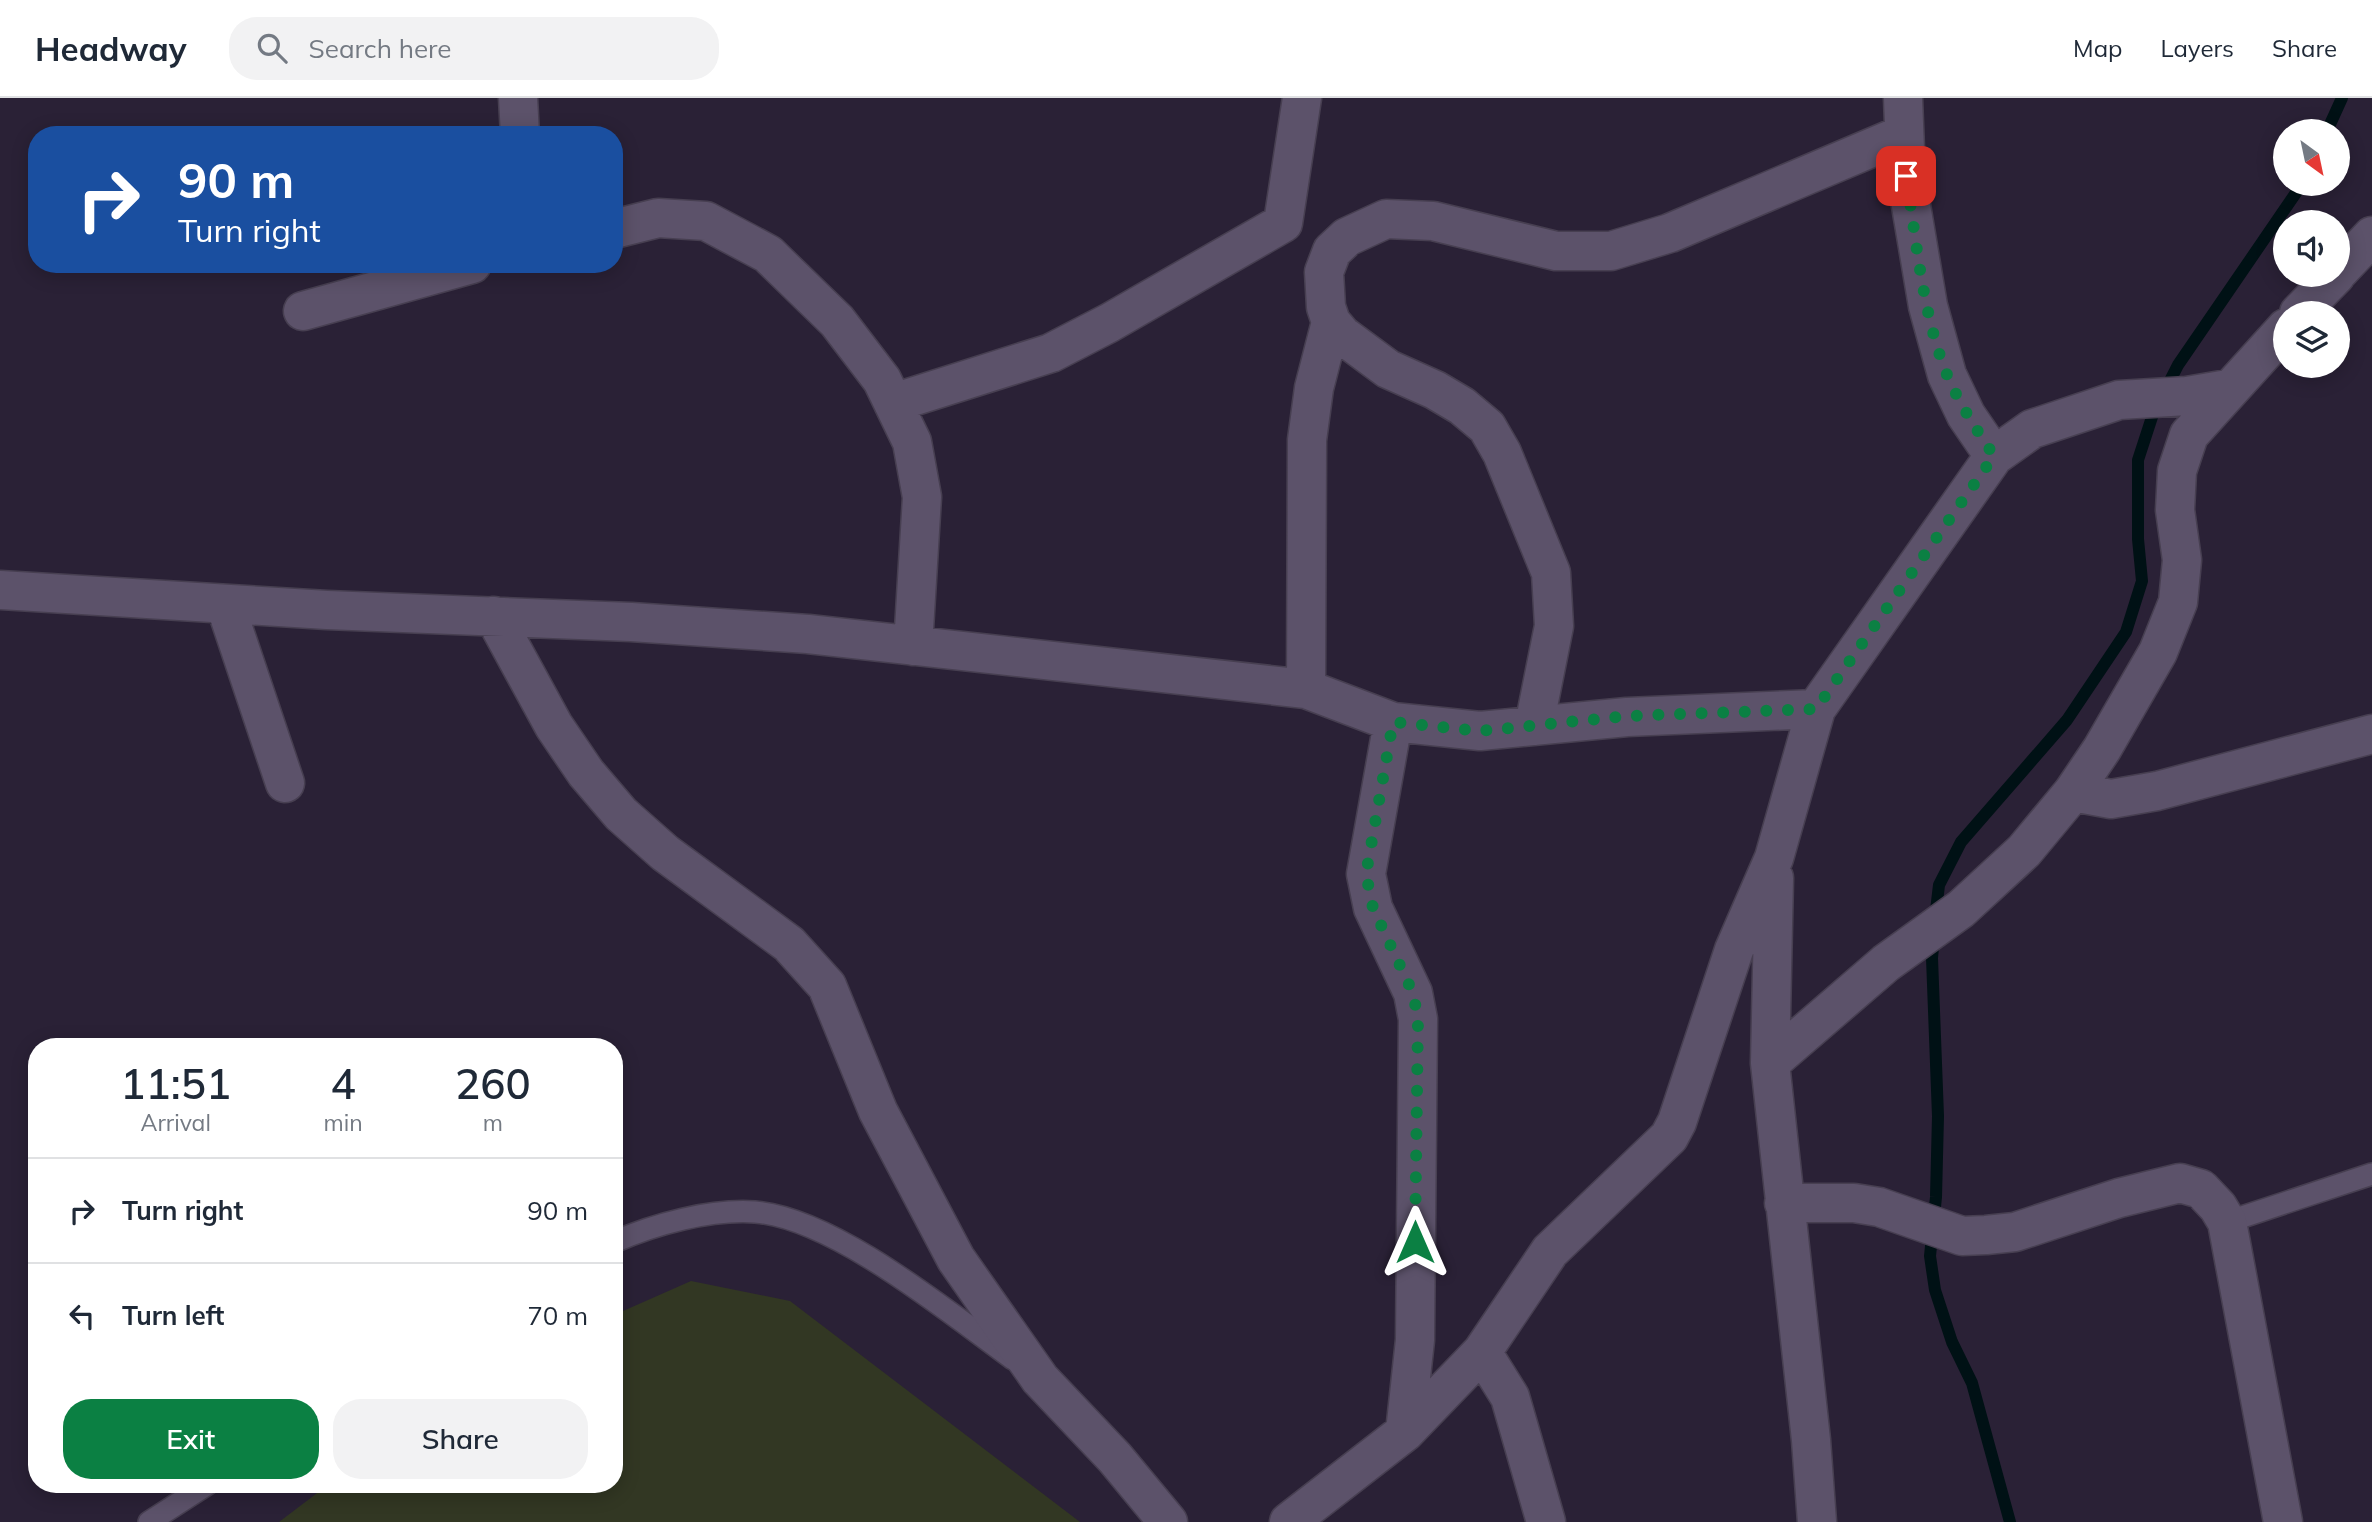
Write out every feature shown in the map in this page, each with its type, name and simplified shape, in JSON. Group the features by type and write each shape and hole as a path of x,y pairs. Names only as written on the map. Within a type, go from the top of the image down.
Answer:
{"street":[{"path":"519,98 520,126"},
{"path":"1283,222 1302,98"},
{"path":"1534,726 1554,626 1551,573 1502,453 1487,427 1462,406 1435,390 1388,369 1342,335 1331,322 1326,307 1324,272 1332,251 1347,237 1386,219 1433,221 1556,251 1611,251 1670,233 1904,116 1906,176 1928,306 1947,375 1966,415 1994,456"},
{"path":"623,227 658,218 706,221 768,254 837,321 882,380 912,442 922,497 913,646"},
{"path":"1283,222 1332,251"},
{"path":"894,403 1051,353 1109,323 1283,222"},
{"path":"2350,259 2372,236"},
{"path":"303,311 440,273"},
{"path":"2310,301 2324,287"},
{"path":"1306,689 1307,440 1314,388 1331,322"},
{"path":"1770,1063 1886,963 1961,909 2024,851 2073,793 2102,749 2158,652 2178,602 2182,560 2175,510 2177,471 2189,435 2273,342"},
{"path":"1289,1522 1405,1432 1482,1352 1550,1251 1669,1137 1677,1122 1734,950 1774,858 1816,709 1994,456 2032,429 2119,400 2187,396 2228,389"},
{"path":"0,590 225,604 672,624 808,634 1306,689 1393,722 1480,731 1627,716 1816,709"},
{"path":"225,604 285,783"},
{"path":"494,617 554,726 586,773 621,814 665,853 789,944 827,986 878,1111 956,1259 1040,1379 1115,1458 1168,1522"},
{"path":"1393,722 1366,874 1373,908 1413,993 1418,1019 1415,1340 1405,1432"},
{"path":"2073,793 2111,799 2157,792 2372,734"},
{"path":"1774,858 1770,1063 1811,1440 1817,1522"},
{"path":"1784,1203 1854,1203 1879,1208 1962,1236 2015,1231 2180,1182 2202,1189 2218,1207 2227,1223 2283,1522"},
{"path":"1482,1352 1510,1397 1546,1522"}],"lane":[{"path":"2227,1223 2372,1174"},
{"path":"623,1239 717,1212 757,1213 786,1219 839,1241 906,1282 1040,1379"},
{"path":"149,1522 194,1493"}],"green space":[{"path":"691,1281 790,1301 1080,1522 279,1522 317,1493 623,1493 623,1311"}],"waterway":[{"path":"2332,119 2342,98"},
{"path":"1935,919 1939,885 1961,842 2067,720 2126,632 2142,581 2138,539 2138,460 2153,414 2178,365 2294,196"},
{"path":"1934,937 1932,958 1938,1116 1936,1197 1930,1256 1935,1290 1952,1342 1972,1383 2010,1522"}],"route":[{"path":"1415,1242 1418,1019 1413,993 1373,908 1366,874 1393,722 1480,731 1627,716 1816,709 1994,456 1966,415 1947,375 1928,306 1906,176"}]}
